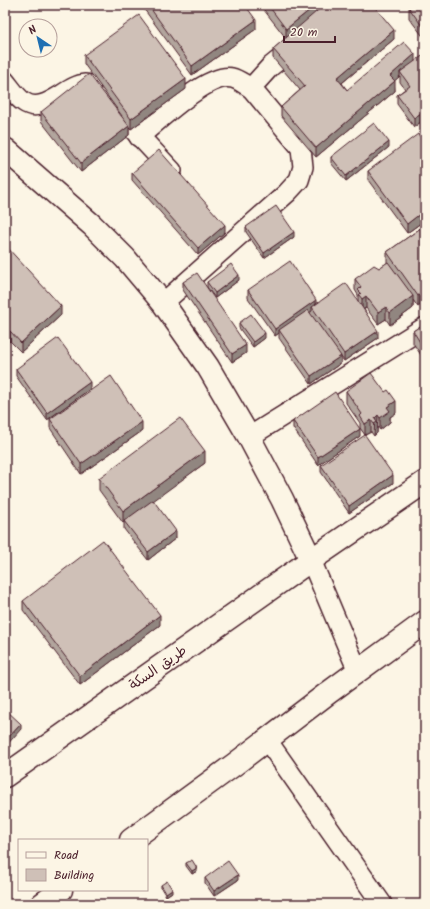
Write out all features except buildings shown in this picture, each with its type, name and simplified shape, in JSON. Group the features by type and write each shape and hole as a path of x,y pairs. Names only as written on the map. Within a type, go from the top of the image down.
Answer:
{"main road":[{"path":"5,149 92,225 125,258 163,304 208,367 249,437 282,499 311,560"},
{"name":"طريق السكة","path":"5,776 311,560 425,482"},
{"path":"132,839 425,622"},
{"path":"42,904 60,891"}],"street":[{"path":"251,88 270,67 312,33"},
{"path":"139,137 188,96 208,84 226,77 232,78 251,88 301,148 303,167 299,180 287,193 163,304"},
{"path":"5,81 24,103 31,106 49,102 84,84 92,86 186,185"},
{"path":"222,223 237,238"},
{"path":"249,437 425,328"},
{"path":"311,560 358,671"},
{"path":"267,740 382,904"}]}
